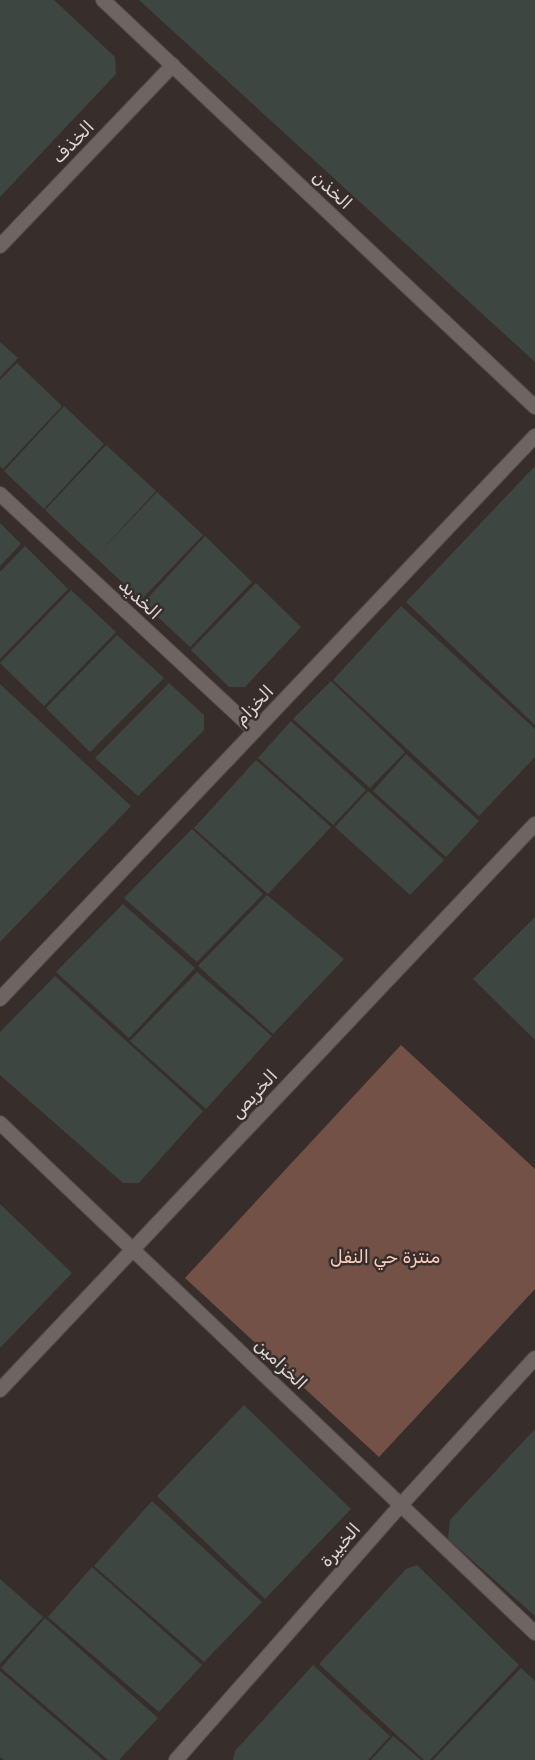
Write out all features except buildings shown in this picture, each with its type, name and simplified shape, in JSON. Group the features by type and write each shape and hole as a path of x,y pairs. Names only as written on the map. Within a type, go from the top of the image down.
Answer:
{"street":[{"name":"الخذن","path":"103,0 535,407"},
{"name":"الخذف","path":"0,246 172,64"},
{"name":"الخزام","path":"0,998 535,436"},
{"name":"الخديد","path":"0,494 255,731"},
{"name":"الخريص","path":"0,1390 535,824"},
{"name":"الخزامين","path":"0,1122 134,1248 400,1506 535,1632"},
{"name":"الخبيرة","path":"176,1760 400,1506 535,1358"}],"green space":[{"name":"منتزة حي النفل","path":"401,1045 535,1169 535,1289 379,1457 185,1278"}]}
